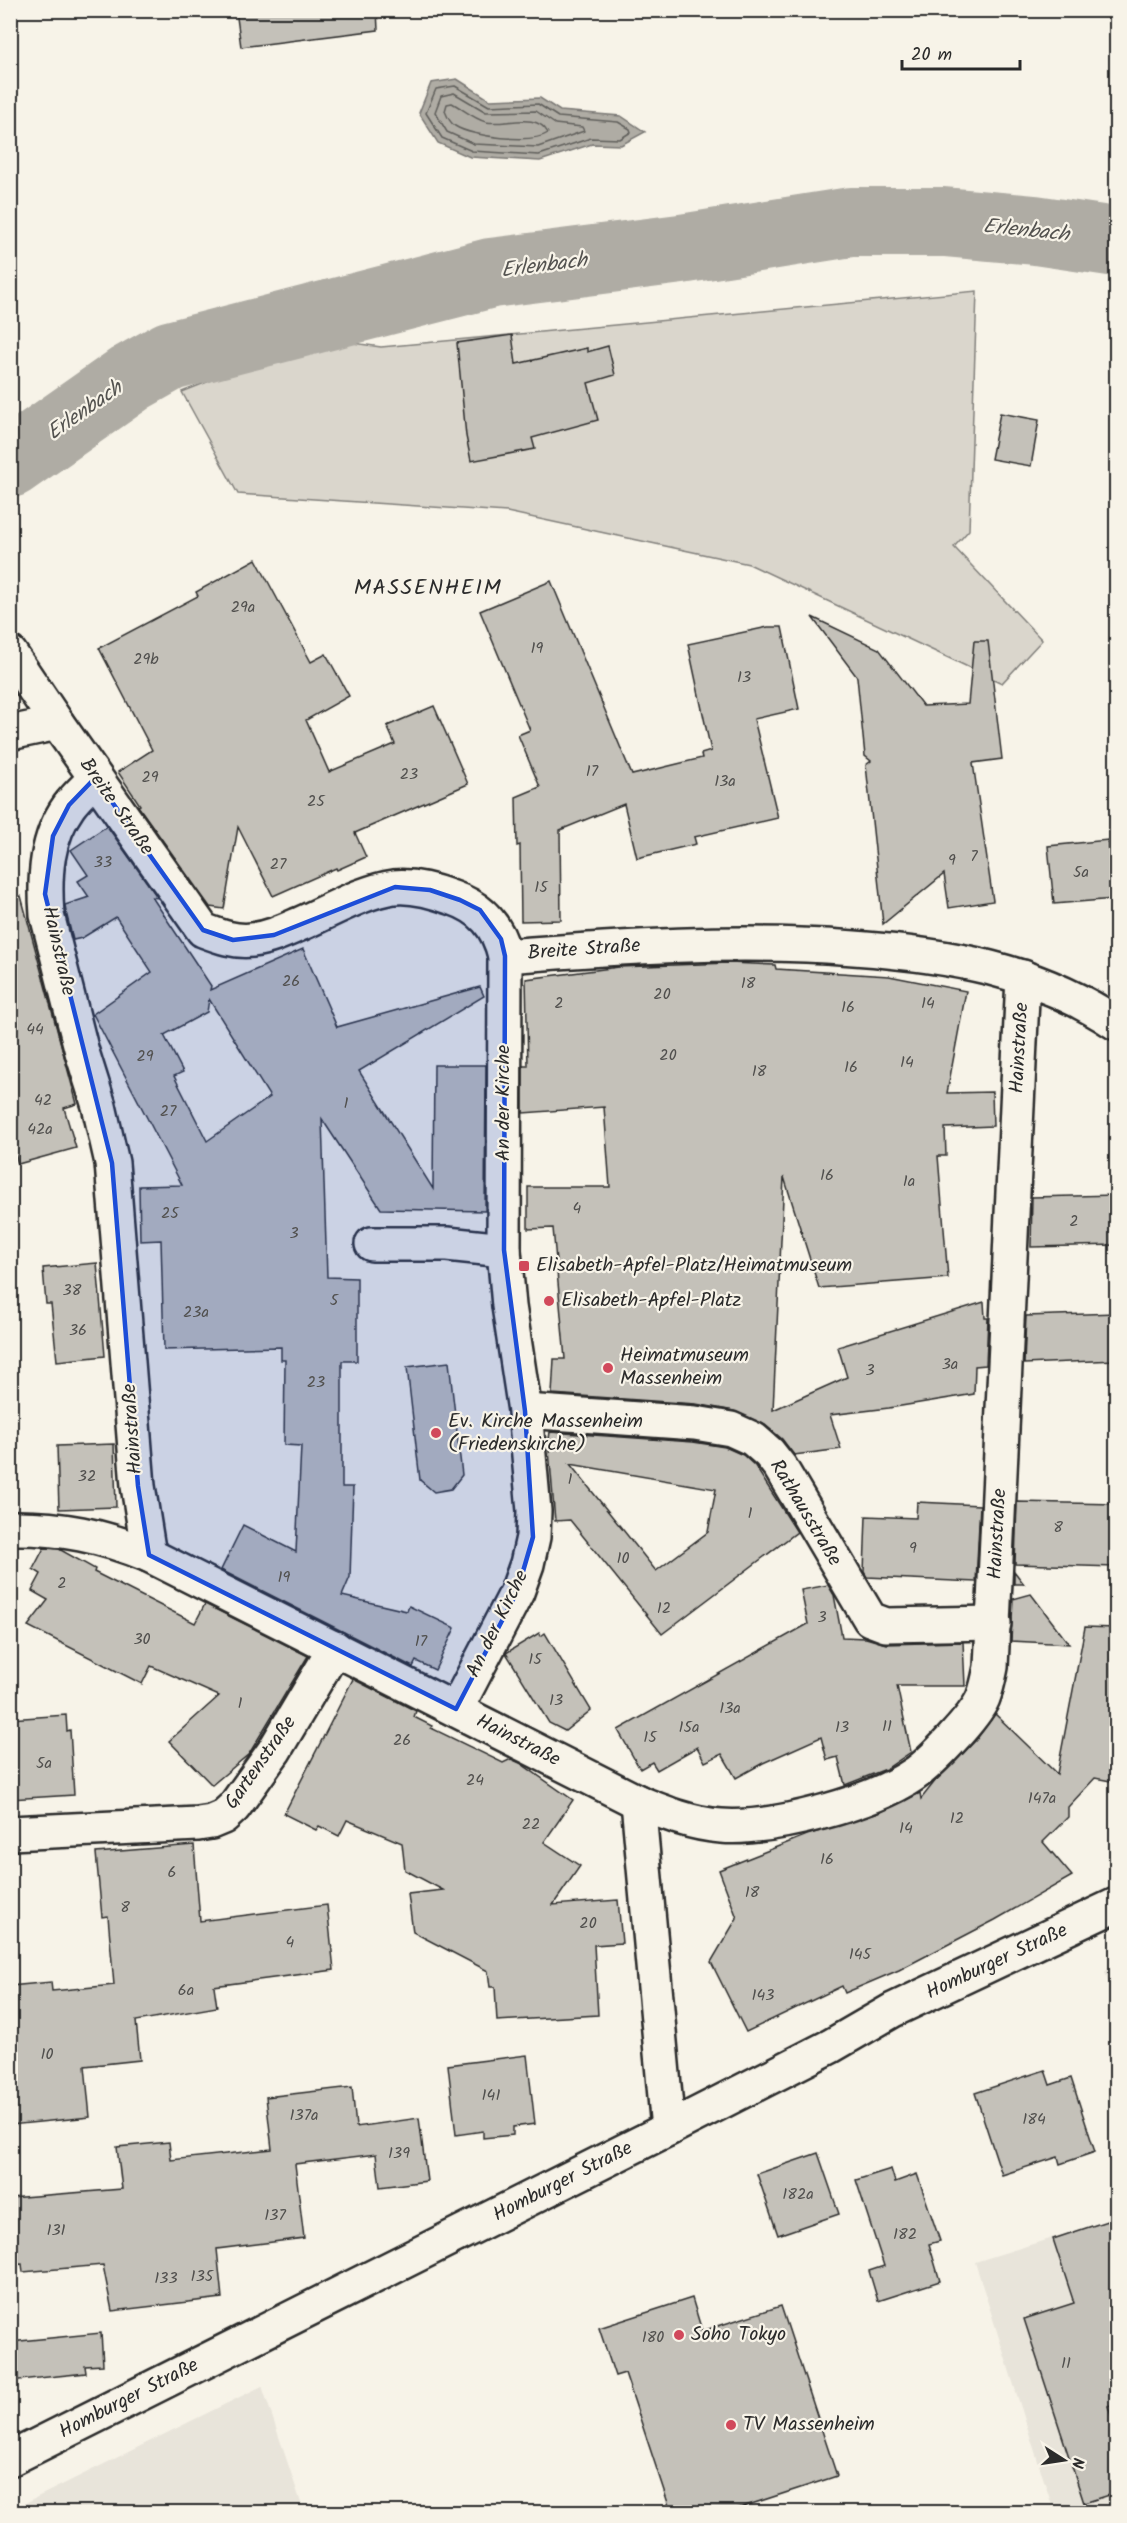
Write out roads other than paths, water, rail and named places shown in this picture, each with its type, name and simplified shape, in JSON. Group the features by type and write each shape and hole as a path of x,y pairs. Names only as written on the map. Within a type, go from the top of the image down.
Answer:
{"street":[{"name":"Breite Straße","path":"10,652 95,778 203,930 233,940 252,940 274,936 376,891 395,887 414,888 430,890 460,900 480,910 494,925 501,939 505,956 651,945 797,944 918,952 975,962 1023,976 1065,994 1116,1023"},
{"path":"10,733 57,723"},
{"name":"Hainstraße","path":"95,778 69,806 54,836 45,869 45,894 47,915 112,1163 138,1486 149,1555 638,1802 672,1816 719,1826 742,1827 776,1824 898,1784 914,1775 933,1757 983,1699 991,1667 994,1623 1023,976"},
{"name":"An der Kirche","path":"456,1709 517,1592 533,1537 534,1511 525,1411 509,1306 504,1250 505,956"},
{"path":"372,1244 447,1244 504,1250"},
{"name":"Rathausstraße","path":"525,1411 695,1423 730,1429 753,1439 780,1467 856,1599 870,1619 886,1625 994,1623"},
{"path":"10,1528 37,1528 89,1534 149,1555"},
{"name":"Gartenstraße","path":"10,1833 198,1824 223,1817 234,1807 274,1751 335,1648"},
{"path":"638,1802 668,2129"},
{"name":"Homburger Straße","path":"10,2459 668,2129 831,2046 893,2010 1116,1905"}],"water":[{"path":"457,79 490,100 540,98 560,111 621,116 645,132 621,145 592,144 540,161 470,157 438,143 419,113 431,83"}],"waterway":[{"name":"Erlenbach","path":"10,463 131,378 170,356 491,273 681,249 851,222 944,222 1035,230 1116,242"}],"place":[{"name":"Elisabeth-Apfel-Platz/Heimatmuseum","path":"524,1266"},
{"name":"Elisabeth-Apfel-Platz","path":"549,1301"},
{"name":"Heimatmuseum Massenheim","path":"608,1368"},
{"name":"Ev. Kirche Massenheim (Friedenskirche)","path":"436,1433"},
{"name":"Soho Tokyo","path":"679,2335"},
{"name":"TV Massenheim","path":"731,2425"}],"district":[{"name":"MASSENHEIM","path":"428,588"}]}
